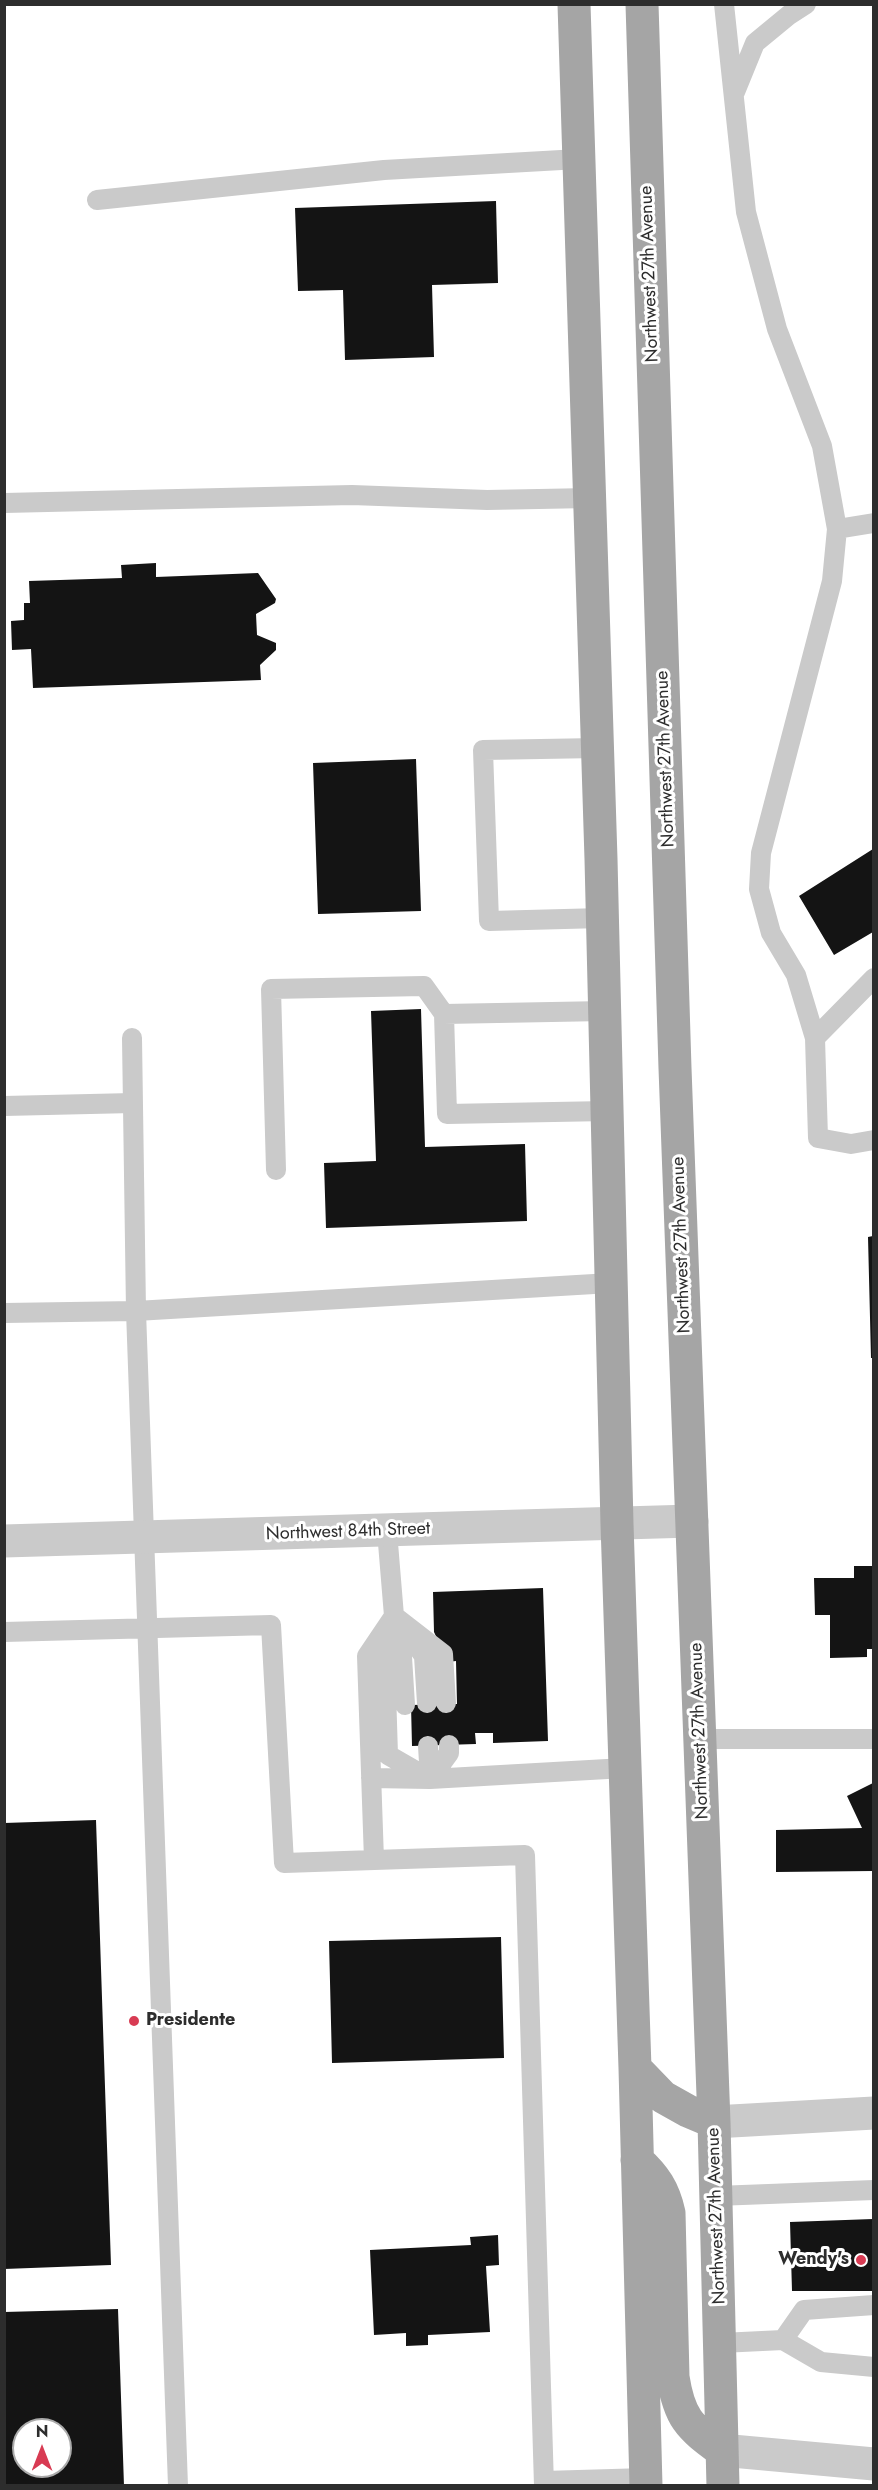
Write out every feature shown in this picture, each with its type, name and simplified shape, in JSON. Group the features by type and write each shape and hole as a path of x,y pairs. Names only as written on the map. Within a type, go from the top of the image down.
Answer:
{"main road":[{"path":"574,4 598,748 617,1524 649,2483"},
{"name":"Northwest 27th Avenue","path":"642,4 714,2122 723,2486"},
{"path":"635,2068 663,2097 714,2122"},
{"path":"637,2160 654,2176 664,2193 669,2213 675,2394 694,2430 722,2450"}],"street":[{"name":"Northwest 84th Street","path":"4,1541 692,1521"},
{"path":"714,2122 873,2113"},
{"path":"722,2450 873,2464"}],"lane":[{"path":"724,4 746,212 777,329 822,446 837,529 832,581 761,853 759,889 771,933 796,975 814,1038 818,1138 851,1144 873,1140"},
{"path":"734,93 755,43 806,4"},
{"path":"97,200 384,170 579,159"},
{"path":"4,503 352,495 487,500 590,498"},
{"path":"837,529 873,524"},
{"path":"598,748 483,750 489,921 602,918"},
{"path":"814,1038 873,978"},
{"path":"276,1170 271,989 424,986 444,1014 447,1113 607,1111"},
{"path":"444,1014 604,1011"},
{"path":"132,1038 136,1311 178,2486"},
{"path":"4,1106 133,1103"},
{"path":"4,1313 136,1311 611,1283"},
{"path":"387,1531 394,1616 402,1658 405,1705"},
{"path":"394,1616 424,1656 436,1703"},
{"path":"374,1860 367,1656 394,1616"},
{"path":"394,1616 385,1658 388,1755 430,1779"},
{"path":"4,1632 271,1625 284,1863 525,1855 544,2483 649,2483"},
{"path":"700,1739 873,1739"},
{"path":"430,1779 449,1753 449,1745"},
{"path":"428,1746 430,1779"},
{"path":"408,1747 408,1753 430,1779"},
{"path":"371,1778 430,1779 625,1768"},
{"path":"716,2196 873,2190"},
{"path":"783,2340 804,2310 873,2305"},
{"path":"721,2343 783,2340 821,2362 873,2367"}],"building":[{"path":"496,201 498,283 432,285 434,357 345,360 343,290 298,291 295,208"},
{"path":"156,563 156,577 258,573 276,599 275,603 256,614 257,635 276,643 276,650 260,665 261,680 33,688 31,649 12,650 11,621 24,620 24,603 30,603 29,581 122,578 121,565"},
{"path":"416,759 421,911 318,914 313,763"},
{"path":"873,849 873,932 834,955 799,896"},
{"path":"421,1009 425,1147 525,1144 527,1221 326,1228 324,1163 376,1161 371,1011"},
{"path":"873,1236 873,1358 871,1358 868,1237"},
{"path":"854,1566 873,1566 873,1649 867,1649 867,1657 830,1658 830,1615 815,1615 814,1578 854,1578"},
{"path":"543,1588 548,1741 493,1743 493,1733 475,1733 476,1744 412,1746 411,1705 457,1704 456,1661 448,1662 434,1632 433,1592"},
{"path":"873,1783 873,1871 776,1872 776,1830 862,1828 847,1796"},
{"path":"96,1820 111,2265 4,2269 4,1823"},
{"path":"501,1937 504,2058 332,2063 329,1941"},
{"path":"873,2219 873,2291 792,2291 790,2222"},
{"path":"498,2235 499,2265 486,2266 490,2332 428,2335 428,2345 406,2346 406,2333 374,2335 370,2250 471,2245 470,2237"},
{"path":"118,2309 124,2486 4,2486 4,2312"}],"place":[{"name":"Presidente","path":"134,2021"},
{"name":"Wendy's","path":"861,2260"}]}
